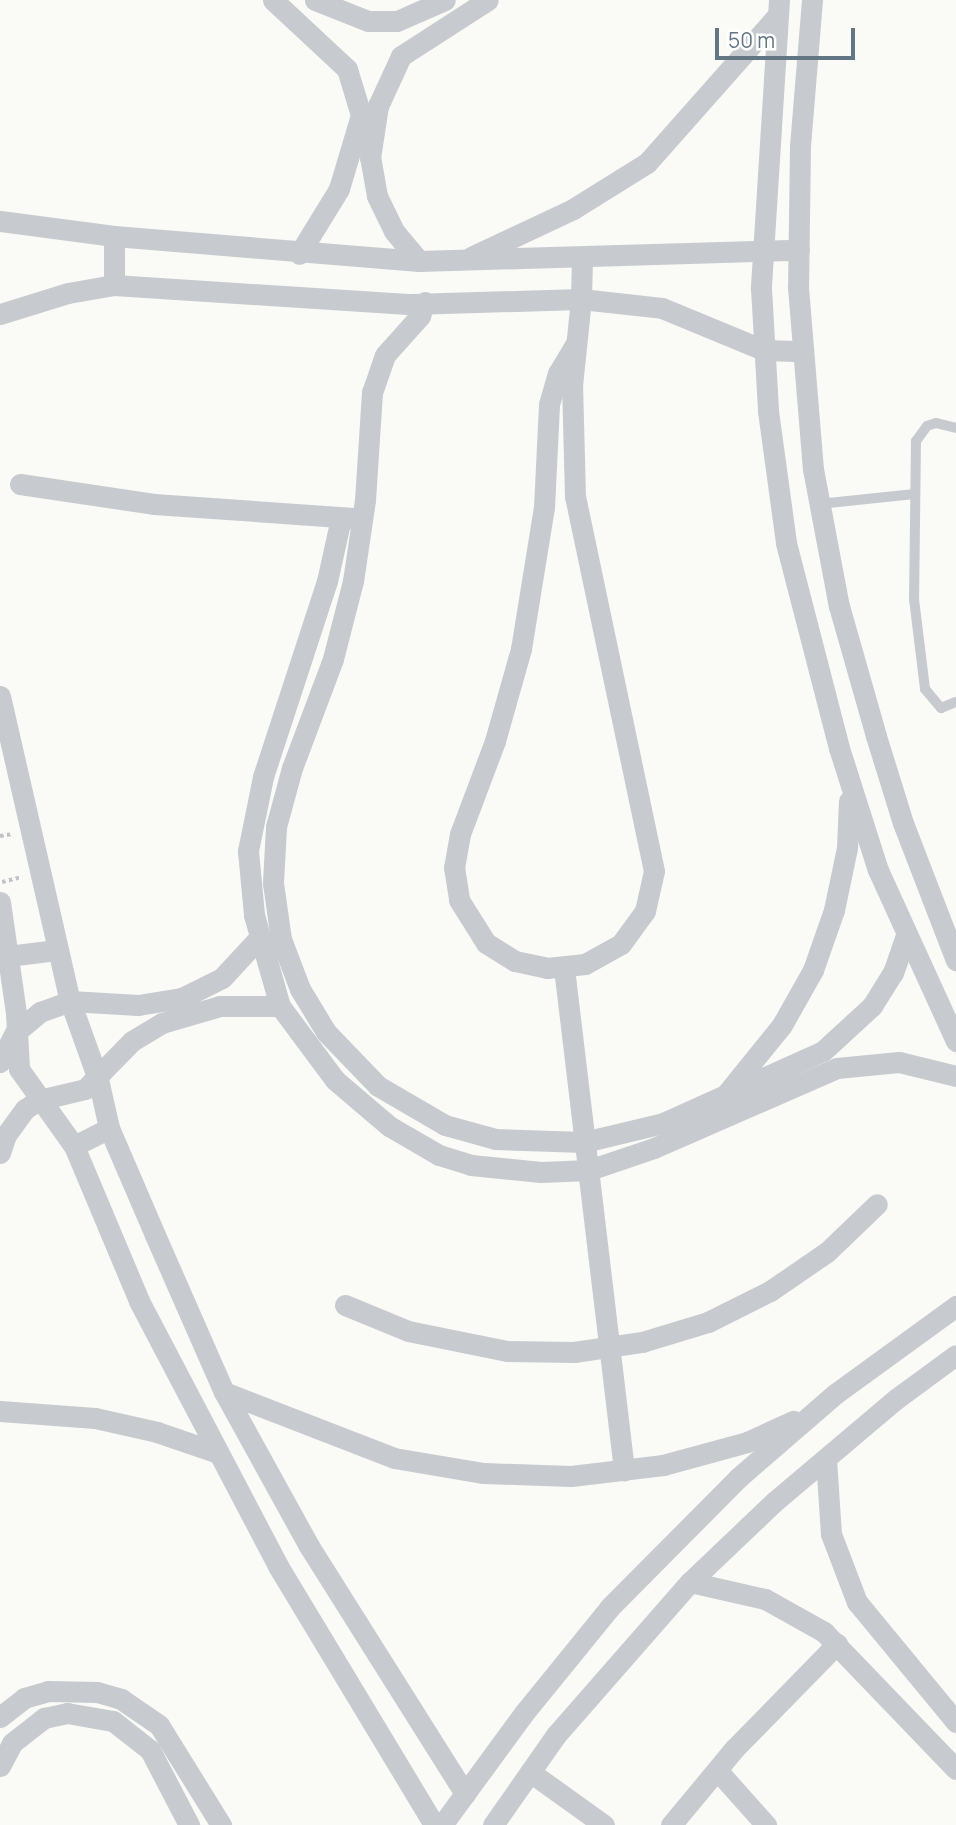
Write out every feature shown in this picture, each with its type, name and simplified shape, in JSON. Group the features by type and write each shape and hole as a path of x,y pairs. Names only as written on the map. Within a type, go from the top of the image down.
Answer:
{"street":[{"path":"273,0 347,69 361,115 339,189 299,254"},
{"path":"315,0 351,17 397,20 445,0"},
{"path":"401,57 488,0"},
{"path":"812,0 800,147 799,250 802,351 819,503 839,606 876,736 903,823 956,960"},
{"path":"778,8 761,248 764,350 786,543 849,785 878,870 956,1041"},
{"path":"464,260 573,209 647,163 778,8"},
{"path":"397,20 401,57 378,106 370,158 377,196 394,231 419,261"},
{"path":"0,221 114,236 299,254 419,261 582,257 761,248 799,250"},
{"path":"114,236 114,285"},
{"path":"575,345 558,373 549,405 544,507 521,649 495,741 460,834 454,867 462,908 486,943 531,966 565,968 584,964 621,944 645,911 654,871 579,532 571,427 582,257"},
{"path":"0,314 114,285 425,302 581,299 662,308 764,350 802,351"},
{"path":"425,302 419,316 385,355 372,392 352,518 344,620 276,827 276,911 290,966 312,1012 341,1052 399,1101 445,1125 495,1139 584,1142 663,1124 784,1071 841,1038 883,990 906,936"},
{"path":"20,484 154,504 352,518"},
{"path":"352,518 327,581 253,816 249,873 259,939 280,1006 335,1080 390,1126 439,1155 514,1171 589,1170 702,1130 837,1068 899,1062 956,1076"},
{"path":"0,696 57,950 70,1001 98,1079 109,1128 225,1392 309,1546 464,1794"},
{"path":"722,1099 776,1034 813,970 840,883 849,785"},
{"path":"0,902 19,1069 74,1146 139,1301 278,1566 434,1825"},
{"path":"0,1062 15,1033 40,1012 70,1001 138,1005 182,998 222,978 259,939"},
{"path":"4,953 57,950"},
{"path":"565,968 624,1470"},
{"path":"0,1153 14,1121 39,1100 71,1095 98,1079 132,1041 181,1015 240,1004 280,1006"},
{"path":"74,1146 109,1128"},
{"path":"345,1305 408,1331 473,1347 540,1352 608,1348 675,1333 750,1302 827,1252 877,1204"},
{"path":"443,1825 464,1794 610,1607 738,1478 814,1412 956,1306"},
{"path":"493,1825 530,1772 637,1638 690,1582 826,1459 956,1355"},
{"path":"225,1392 394,1458 484,1473 571,1476 663,1465 747,1442 814,1412"},
{"path":"0,1411 95,1418 157,1432 218,1453"},
{"path":"826,1459 831,1534 857,1602 956,1722"},
{"path":"690,1582 765,1599 796,1613 837,1644 956,1769"},
{"path":"671,1825 717,1770 837,1644"},
{"path":"0,1717 24,1698 48,1691 97,1692 121,1699 159,1725 221,1825"},
{"path":"0,1766 12,1743 44,1718 91,1714 134,1733 150,1750 187,1823"},
{"path":"717,1770 766,1825"},
{"path":"530,1772 604,1825"}],"lane":[{"path":"956,428 936,423 920,433 914,494 915,624 922,680 937,706 949,708 956,702"},
{"path":"819,503 914,494"}]}
